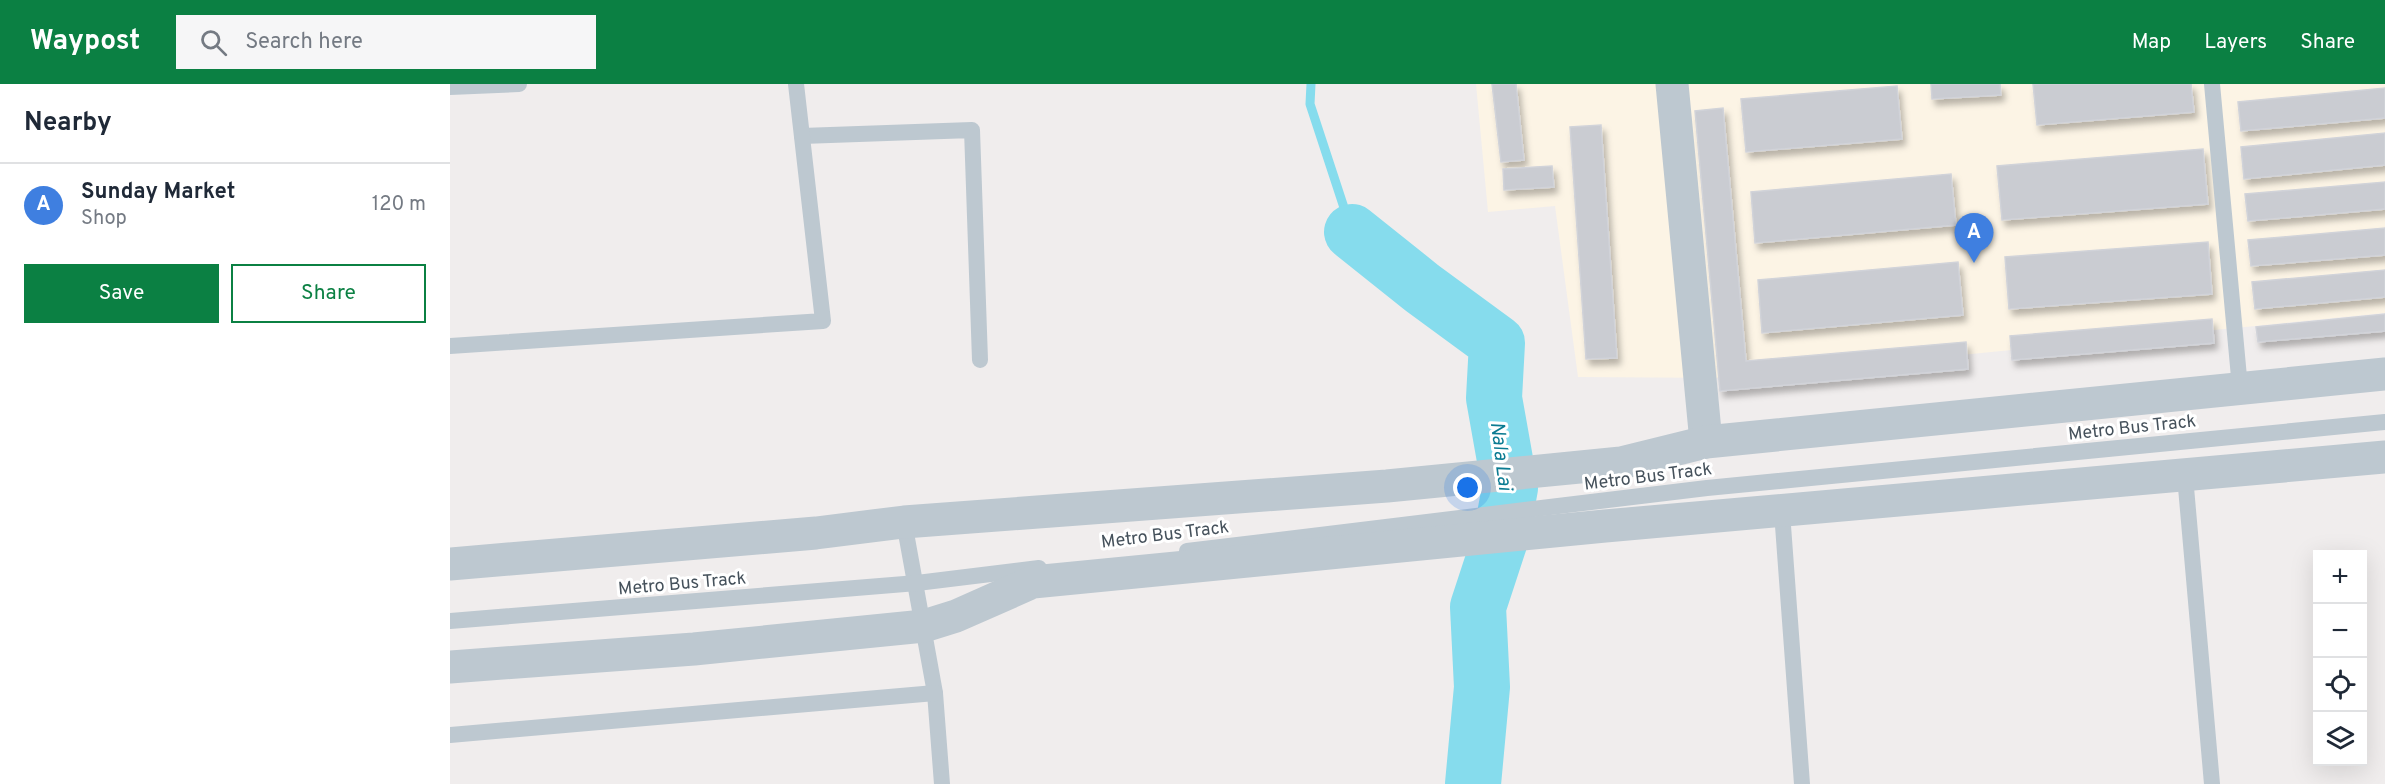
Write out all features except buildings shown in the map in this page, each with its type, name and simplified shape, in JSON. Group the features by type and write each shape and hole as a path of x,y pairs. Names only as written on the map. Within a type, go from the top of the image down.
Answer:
{"street":[{"path":"1672,84 1706,442"},
{"path":"450,564 816,533 904,522 1387,486 1621,463 1706,442 2385,374"},
{"path":"450,667 694,649 924,626 956,616 1033,582 1352,550 1613,512 1782,512 2385,457"}],"lane":[{"path":"450,87 519,84"},
{"path":"450,346 823,321 796,84"},
{"path":"2212,84 2240,388"},
{"path":"802,136 972,130 980,360"},
{"name":"Metro Bus Track","path":"450,621 917,583 1382,528 1613,512 2385,422"},
{"path":"2185,476 2212,784"},
{"path":"1782,512 1802,784"},
{"path":"904,522 917,583 935,693 942,784"},
{"path":"450,735 935,693"}],"shaded area":[{"path":"1476,84 2385,84 2385,313 1730,378 1578,377 1555,206 1488,212"}],"waterway":[{"path":"1311,84 1310,104 1352,232"},
{"name":"Nala Lai","path":"1352,232 1422,288 1497,343 1494,398 1510,488 1501,537 1478,607 1482,687 1473,784"}],"place":[{"name":"Sunday Market","path":"1974,263"}]}
